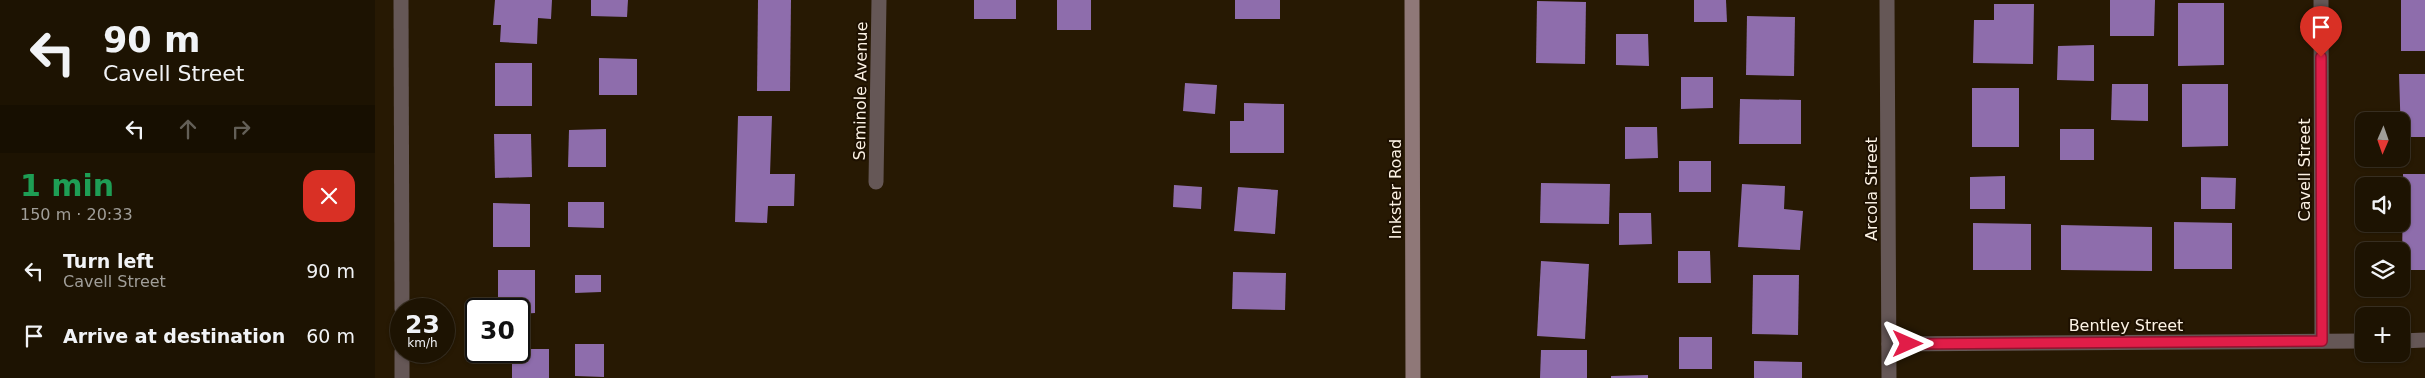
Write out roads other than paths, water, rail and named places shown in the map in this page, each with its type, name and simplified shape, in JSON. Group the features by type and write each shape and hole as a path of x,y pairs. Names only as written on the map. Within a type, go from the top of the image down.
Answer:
{"main road":[{"name":"Inkster Road","path":"1412,0 1413,378"}],"street":[{"path":"401,0 402,298"},
{"name":"Seminole Avenue","path":"876,182 879,0"},
{"name":"Arcola Street","path":"1887,0 1889,378"},
{"name":"Cavell Street","path":"2321,0 2322,341"},
{"path":"2410,340 2425,340"},
{"name":"Bentley Street","path":"1889,344 2355,341"},
{"path":"402,363 402,378"}]}
